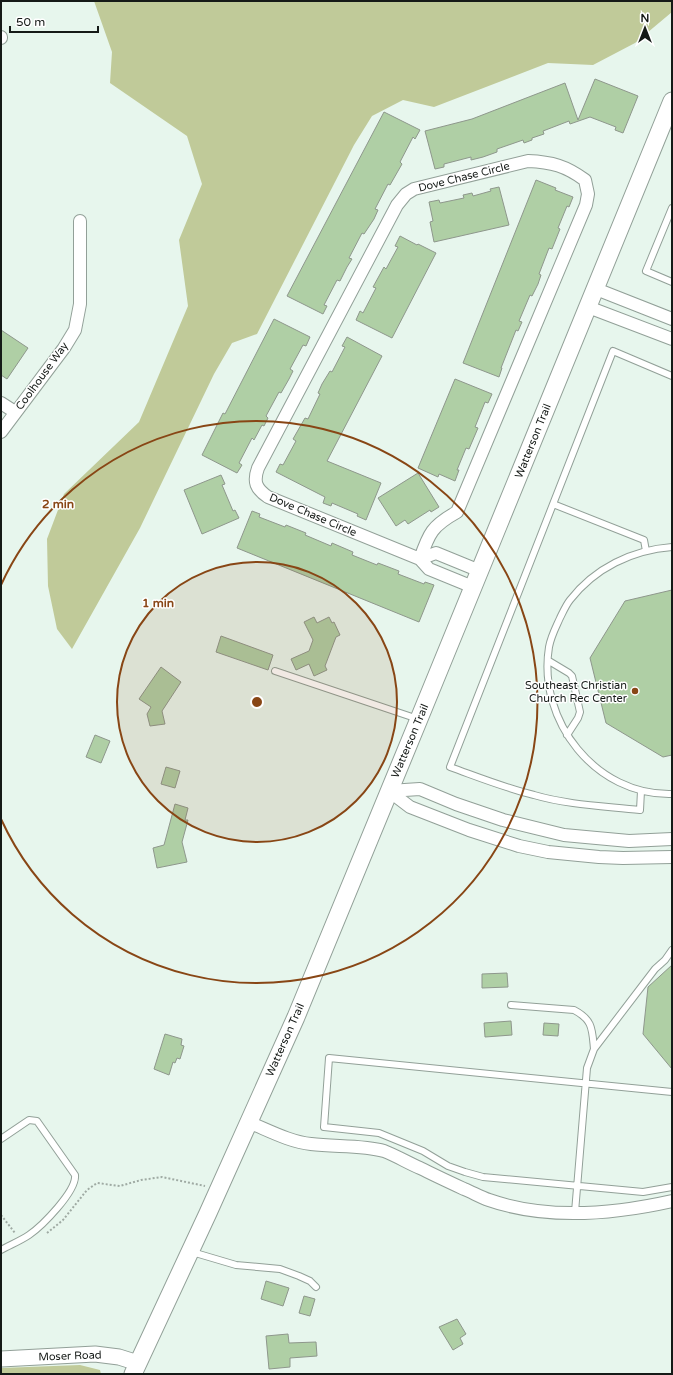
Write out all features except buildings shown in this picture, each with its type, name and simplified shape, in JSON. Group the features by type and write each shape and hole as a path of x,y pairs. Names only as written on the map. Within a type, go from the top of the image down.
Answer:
{"main road":[{"name":"Watterson Trail","path":"135,1368 190,1251 296,1017 474,587 672,101"}],"street":[{"name":"Dove Chase Circle","path":"420,559 426,540 431,532 439,523 457,512 586,205 588,194 585,180 562,166 545,162 528,161 414,189 406,194 397,204 255,476 256,484 260,492 268,497 420,559 429,569 474,587"},
{"name":"Coolhouse Way","path":"1,432 64,348 75,330 80,304 80,221"},
{"path":"596,288 672,319"},
{"path":"588,307 672,339"},
{"path":"1,403 15,412"},
{"path":"420,559 436,553 480,571"},
{"path":"389,791 420,790 503,820 564,835 629,841 672,839"},
{"path":"389,791 410,807 475,832 519,846 548,852 599,857 672,857"},
{"path":"248,1122 297,1141 310,1144 383,1151 399,1157 418,1168 488,1200 532,1210 556,1213 575,1212 618,1209 672,1201"},
{"name":"Moser Road","path":"1,1359 95,1354 119,1357 135,1368"}],"lane":[{"path":"672,208 646,271 672,282"},
{"path":"641,791 640,810 595,806 535,796 494,784 450,767 613,351 672,376"},
{"path":"553,504 644,540 646,551"},
{"path":"672,548 658,548 646,551 610,564 587,581 569,601 553,632 549,647 549,683 553,703 567,735 584,758 603,774 625,786 658,794 672,794"},
{"path":"549,661 572,676 580,712 578,718 567,735"},
{"path":"275,671 419,719"},
{"path":"575,1212 587,1068 594,1049 655,969 665,960 672,950"},
{"path":"510,1006 574,1010 582,1014 592,1028 594,1049"},
{"path":"672,1092 329,1058 324,1126 379,1133 400,1140 423,1151 448,1166 483,1177 643,1192 672,1188"},
{"path":"1,1138 29,1120 37,1121 75,1175 76,1180 63,1202 52,1215 29,1235 1,1250"},
{"path":"190,1251 236,1266 280,1269 299,1276 316,1287"}],"path":[{"path":"45,1234 63,1220 87,1190 97,1183 120,1186 141,1180 162,1177 205,1186 208,1180"},
{"path":"1,1215 20,1240"}],"green space":[{"path":"94,1 672,1 672,12 635,43 593,65 548,63 434,107 403,100 372,116 354,145 257,334 232,343 214,374 140,528 72,649 57,629 48,586 47,539 64,494 139,422 188,306 179,240 202,184 187,136 110,83 112,52"},
{"path":"80,1365 100,1370 101,1374 1,1374 1,1368"}],"place":[{"name":"Southeast Christian Church Rec Center","path":"635,691"}]}
